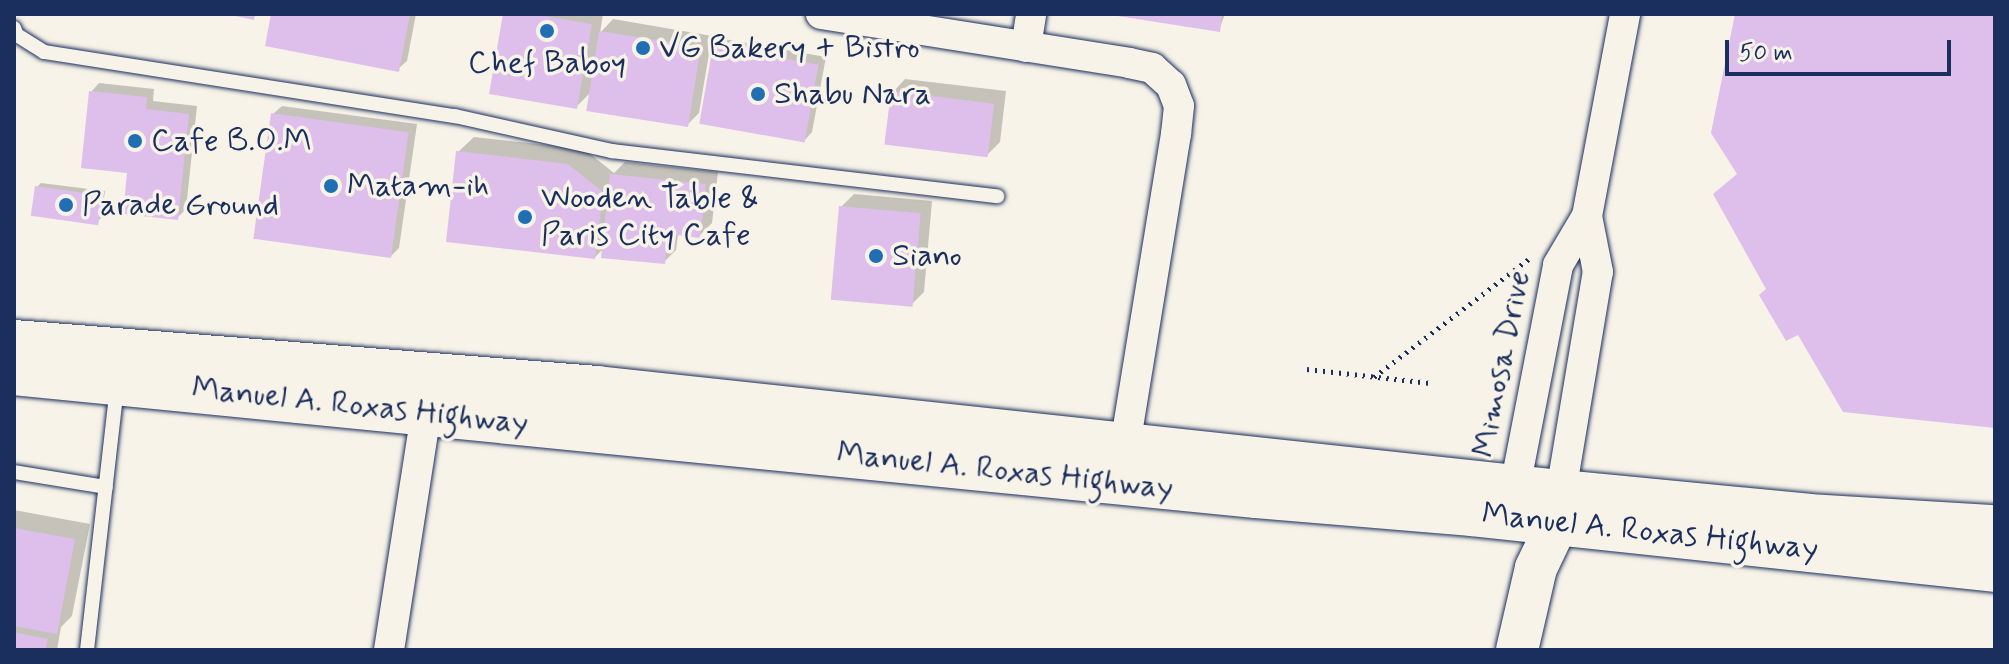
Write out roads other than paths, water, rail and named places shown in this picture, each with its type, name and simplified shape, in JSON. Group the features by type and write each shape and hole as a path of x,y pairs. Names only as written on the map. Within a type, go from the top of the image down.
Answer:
{"main road":[{"name":"Manuel A. Roxas Highway","path":"14,342 120,367"},
{"name":"Manuel A. Roxas Highway","path":"14,373 120,367 430,393 1559,508 1995,570"},
{"name":"Manuel A. Roxas Highway","path":"1559,508 1808,516 1995,527"}],"street":[{"path":"821,14 1152,68 1171,85 1179,106 1122,464"},
{"path":"1026,47 1031,14"},
{"name":"Mimosa Drive","path":"1513,503 1562,259 1587,216 1625,14"},
{"name":"Mimosa Drive","path":"1559,508 1598,272 1587,216"},
{"path":"389,650 430,393"},
{"path":"1513,503 1536,568"},
{"path":"1517,650 1536,568 1559,508"}],"lane":[{"path":"14,28 17,35 44,52 455,116 612,151 997,196"},
{"path":"87,650 120,367"},
{"path":"14,472 106,487"}],"place":[{"name":"Chef Baboy","path":"547,31"},
{"name":"VG Bakery + Bistro","path":"643,48"},
{"name":"Shabu Nara","path":"758,94"},
{"name":"Cafe B.O.M","path":"135,141"},
{"name":"Matam-ih","path":"331,186"},
{"name":"Parade Ground","path":"66,205"},
{"name":"Wooden Table & Paris City Cafe","path":"525,217"},
{"name":"Siano","path":"876,256"}]}
